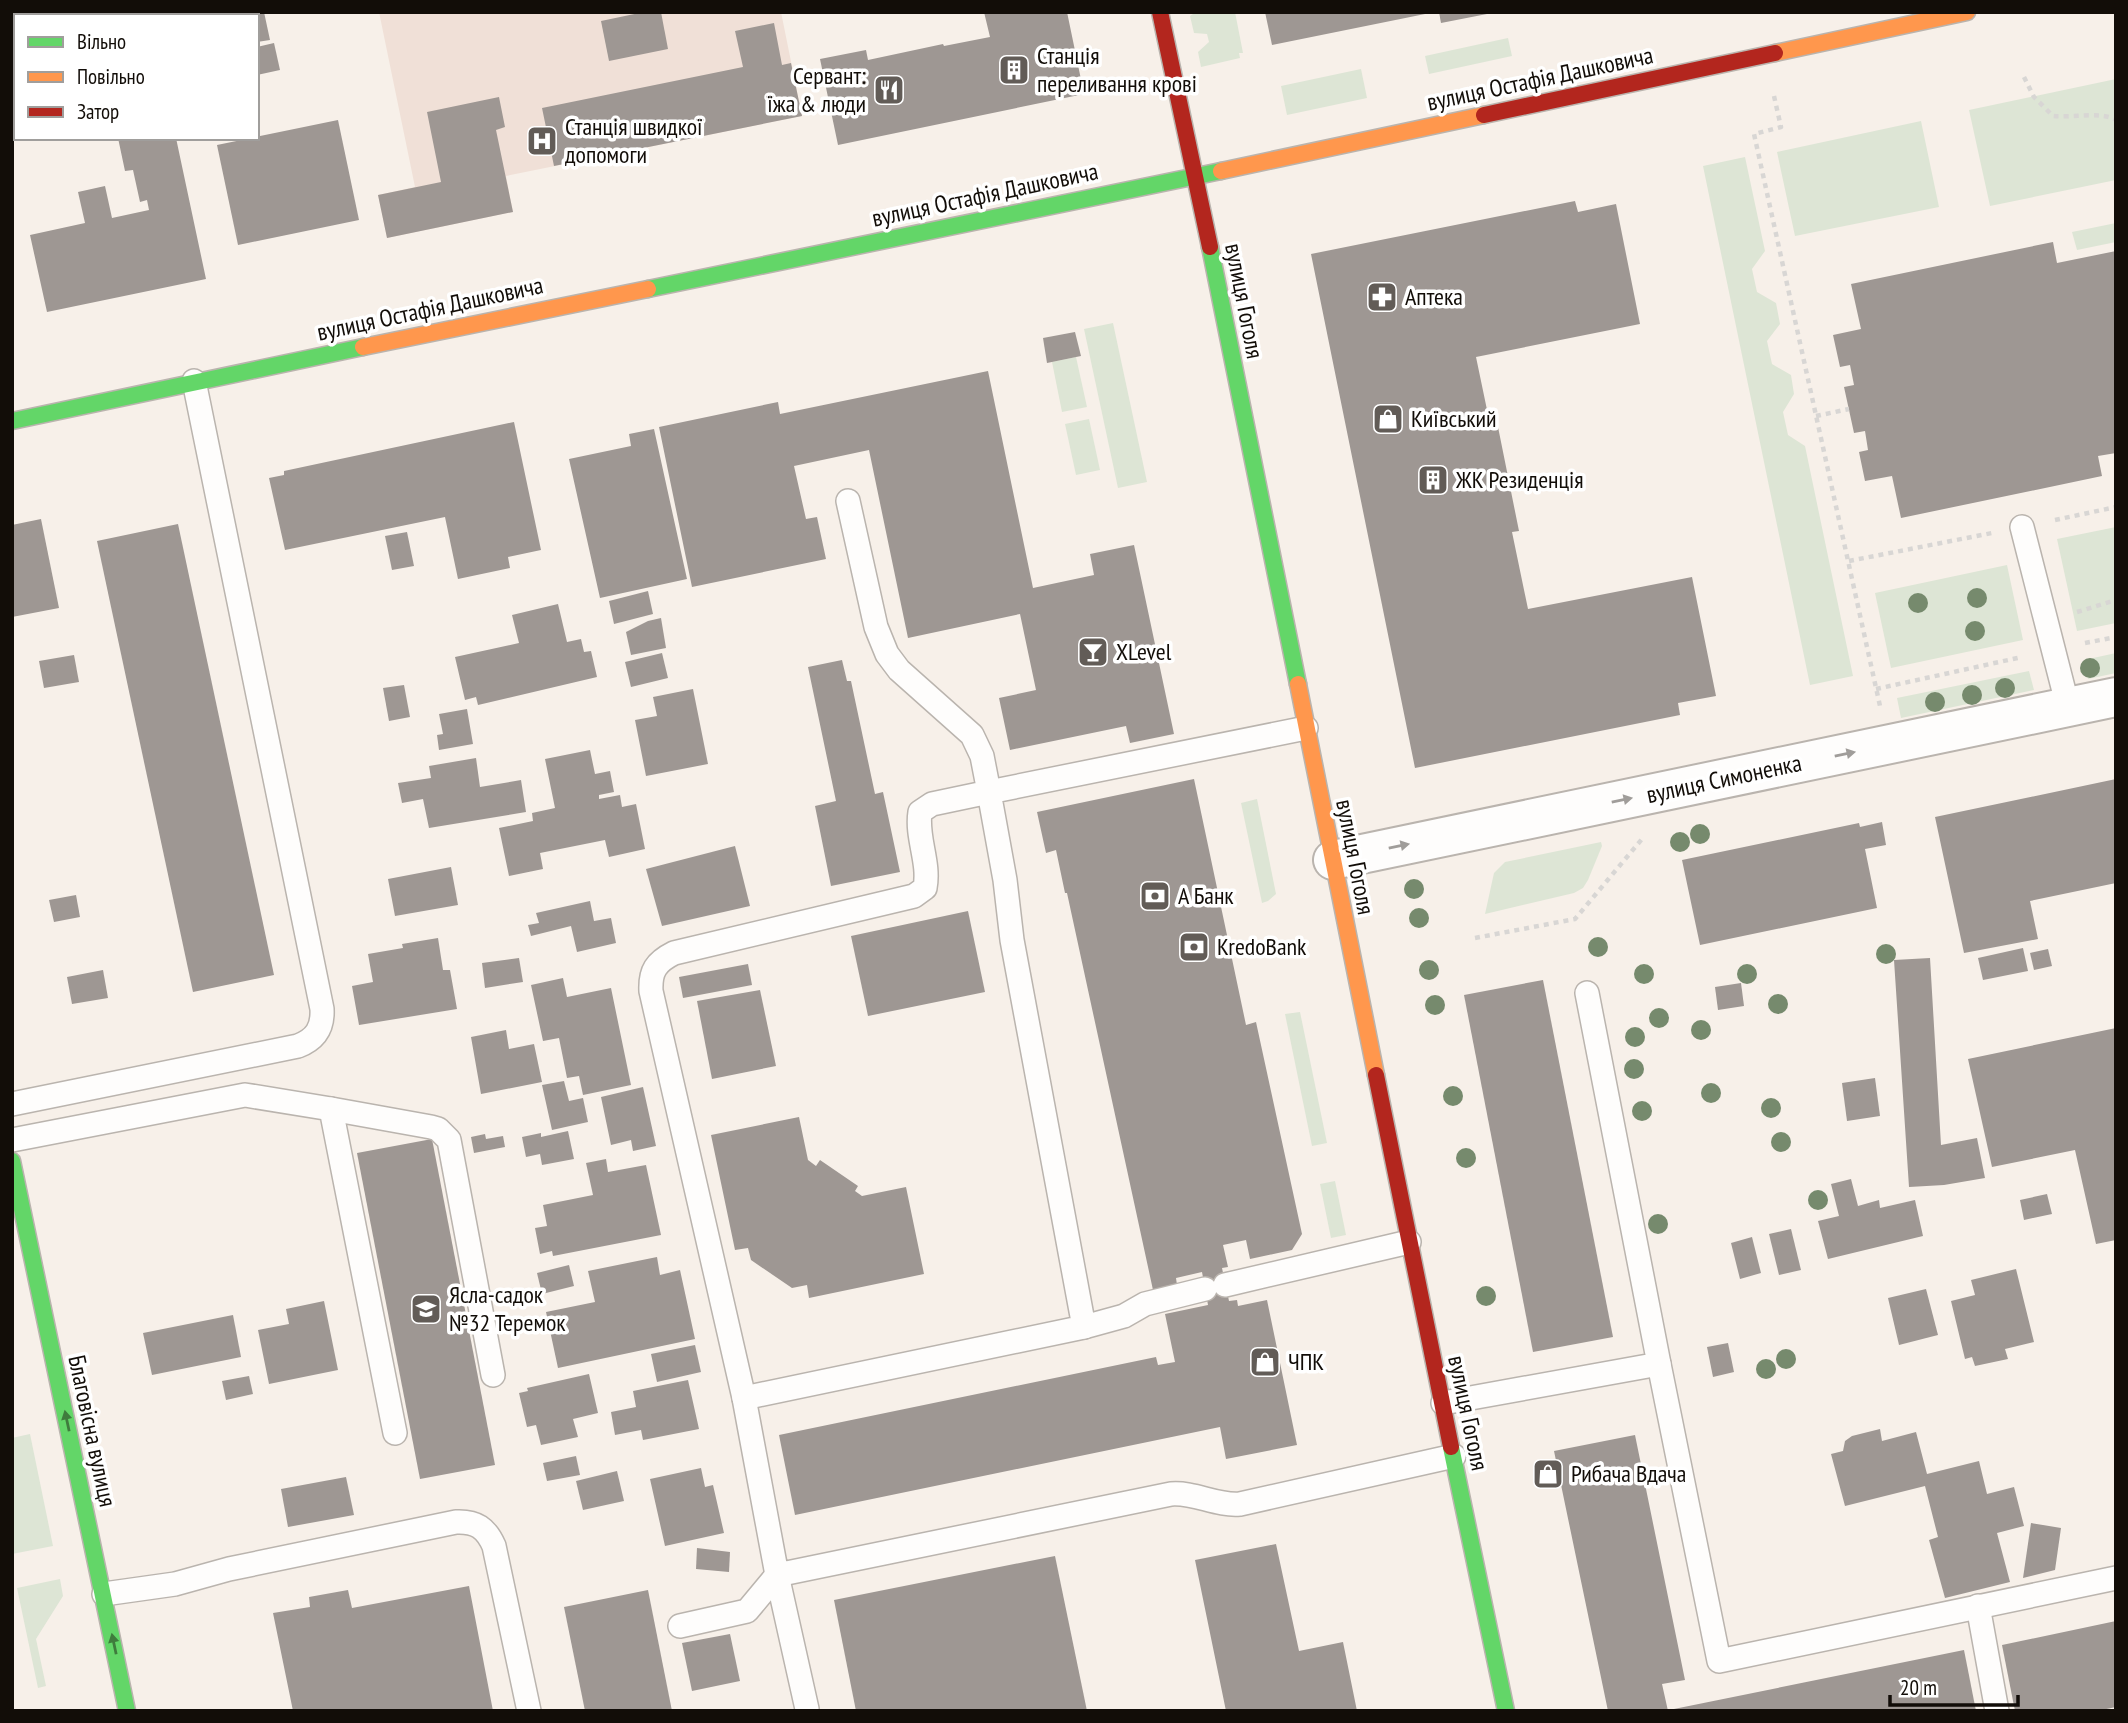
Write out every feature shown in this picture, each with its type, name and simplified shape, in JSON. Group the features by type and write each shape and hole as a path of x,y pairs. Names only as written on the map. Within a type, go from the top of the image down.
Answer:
{"street":[{"name":"вулиця Гоголя","path":"1160,12 1506,1711"},
{"name":"вулиця Остафія Дашковича","path":"12,421 194,381 1195,177 1765,55 1905,19 1968,12"},
{"name":"вулиця Симоненка","path":"1332,860 2116,697"},
{"name":"Благовісна вулиця","path":"12,1161 127,1711"}],"lane":[{"path":"12,1104 298,1046 309,1042 323,1021 194,381"},
{"path":"848,501 876,627 883,645 899,670 972,735 982,756 1005,880 1012,940 1084,1326"},
{"path":"2022,527 2068,707"},
{"path":"807,1709 744,1398 651,991 650,978 655,967 663,958 674,953 914,896 925,888 928,874 918,826 920,812 932,804 1306,728"},
{"path":"1587,993 1718,1661 2116,1578"},
{"path":"12,1140 245,1095 331,1108 438,1129 449,1140 494,1375"},
{"path":"331,1108 395,1433"},
{"path":"744,1398 1084,1326 1124,1316 1144,1304 1409,1242"},
{"path":"1443,1403 1659,1364"},
{"path":"680,1626 747,1611 778,1575 1171,1494 1184,1493 1228,1505 1240,1504 1454,1456"},
{"path":"104,1594 175,1584 229,1569 468,1521 480,1526 489,1535 494,1546 529,1711"},
{"path":"1978,1606 1997,1711"}],"path":[{"path":"1765,55 1781,128 1754,134 1888,744"},
{"path":"2024,77 2034,97 2053,116 2081,118 2100,114 2116,120"},
{"path":"1816,416 1849,409"},
{"path":"1849,561 2116,508"},
{"path":"1876,689 2116,637"},
{"path":"1475,938 1575,919 1646,835"}],"shaded area":[{"name":"Станція швидкої допомоги","path":"379,12 781,12 802,116 506,176 513,212 387,238 378,195 415,187"}],"green space":[{"path":"1196,12 1235,12 1243,53 1239,53 1240,58 1201,67 1198,52 1209,42 1207,34 1194,33 1190,16"},
{"path":"1508,38 1512,56 1429,74 1425,56"},
{"path":"1361,69 1367,98 1287,115 1281,86"},
{"path":"2116,79 2116,180 1990,206 1969,110"},
{"path":"1921,121 1939,207 1795,236 1777,152"},
{"path":"1745,157 1765,251 1752,269 1757,292 1776,303 1780,324 1767,341 1772,364 1791,375 1794,394 1783,412 1788,435 1805,446 1853,676 1810,685 1703,166"},
{"path":"2116,223 2116,242 2077,250 2072,232"},
{"path":"1113,323 1147,482 1118,488 1084,329"},
{"path":"1076,357 1087,407 1062,412 1052,362"},
{"path":"1089,419 1100,470 1076,475 1065,424"},
{"path":"2116,527 2116,623 2077,631 2057,539"},
{"path":"2007,565 2023,640 1891,668 1875,593"},
{"path":"2116,653 2116,673 2088,679 2084,660"},
{"path":"2029,671 2034,690 1901,718 1897,698"},
{"path":"1257,799 1276,894 1262,903 1241,803"},
{"path":"1601,842 1602,846 1583,888 1574,893 1485,914 1494,873 1505,862"},
{"path":"1300,1012 1327,1143 1312,1146 1285,1014"},
{"path":"1335,1181 1346,1235 1331,1238 1320,1184"},
{"path":"30,1434 53,1546 12,1554 12,1438"},
{"path":"60,1579 63,1596 36,1639 46,1686 38,1688 17,1588"}],"building":[{"path":"12,12 23,12 14,14 12,55"},
{"path":"154,12 200,14 154,14"},
{"path":"264,12 270,40 259,42 259,14 222,14"},
{"path":"644,12 661,12 668,49 609,61 601,21"},
{"path":"984,12 1067,12 1084,94 838,145 820,59 866,50 868,60 990,37"},
{"path":"1265,12 1430,12 1430,13 1272,45"},
{"path":"1439,12 1486,12 1487,14 1441,23"},
{"path":"774,23 782,65 791,63 802,116 554,166 542,108 743,67 735,31"},
{"path":"274,43 280,70 259,75 259,47"},
{"path":"499,97 505,127 496,130 513,212 387,238 378,195 441,182 427,112"},
{"path":"338,120 359,220 238,245 217,145 241,140 259,140 259,136"},
{"path":"118,140 176,140 206,279 47,312 30,235 85,223 78,192 105,186 112,218 149,210 147,200 140,202 133,170 125,171"},
{"name":"ЖК Резиденція","path":"1575,201 1578,212 1616,204 1640,324 1476,357 1491,429 1498,427 1519,531 1512,532 1528,609 1692,577 1716,696 1678,703 1680,715 1415,768 1311,254"},
{"path":"2053,242 2057,263 2116,251 2116,453 2098,456 2102,476 1901,518 1892,476 1865,481 1859,452 1868,450 1865,431 1854,433 1844,387 1854,385 1850,365 1840,367 1833,335 1861,329 1851,284"},
{"path":"1075,332 1081,356 1047,363 1043,338"},
{"path":"988,371 1033,588 1094,575 1090,554 1134,545 1174,734 1130,743 1126,726 1010,750 999,698 1036,690 1020,614 908,638 869,450 794,466 806,519 817,517 826,559 692,587 659,427 778,402 780,414"},
{"path":"514,422 541,550 508,557 510,568 458,579 445,517 285,550 269,478 284,475 284,471"},
{"path":"654,429 687,579 600,598 569,459 631,446 629,434"},
{"path":"41,519 59,608 12,617 12,525"},
{"path":"178,524 274,975 193,992 97,541"},
{"path":"407,532 414,566 392,570 385,536"},
{"path":"648,591 653,614 614,624 609,601"},
{"path":"558,604 567,642 581,639 584,652 591,651 597,677 478,705 476,697 465,700 455,657 519,643 512,615"},
{"path":"661,618 666,648 631,655 626,632"},
{"path":"662,653 668,678 631,687 625,662"},
{"path":"74,655 79,682 44,688 39,661"},
{"path":"842,660 847,681 851,681 875,794 883,792 900,872 831,886 815,806 836,801 808,667"},
{"path":"404,685 410,717 389,721 383,688"},
{"path":"693,689 708,764 646,776 635,720 657,716 653,697"},
{"path":"467,709 473,744 439,750 437,735 443,734 439,714"},
{"path":"590,750 595,774 610,771 614,792 599,795 599,799 620,795 622,807 636,804 645,849 609,857 605,840 540,853 543,869 509,876 499,828 533,821 532,813 555,808 545,759"},
{"path":"476,758 480,787 521,780 526,812 429,828 423,799 402,803 398,783 431,778 429,766"},
{"path":"1194,779 1246,1025 1256,1022 1302,1234 1292,1250 1250,1259 1246,1240 1223,1245 1228,1267 1222,1268 1229,1301 1237,1300 1238,1306 1267,1300 1297,1445 1226,1459 1220,1427 795,1515 779,1435 1156,1357 1158,1365 1175,1362 1165,1314 1208,1305 1202,1272 1176,1278 1177,1285 1153,1290 1067,893 1056,850 1046,853 1037,812"},
{"path":"2116,779 2116,883 2030,901 2038,939 1964,953 1935,817"},
{"path":"1882,822 1886,845 1865,849 1877,908 1700,945 1682,860 1859,823 1860,827"},
{"path":"735,846 750,906 662,926 646,869"},
{"path":"451,867 458,905 395,916 388,879"},
{"path":"76,895 80,917 54,922 49,900"},
{"path":"590,901 594,921 611,918 616,943 577,952 571,926 531,936 528,925 539,923 536,913"},
{"path":"968,911 985,992 868,1016 851,936"},
{"path":"438,938 443,970 450,970 457,1009 359,1025 352,986 373,982 368,954 403,948 402,944"},
{"path":"2023,948 2028,971 1983,980 1978,958"},
{"path":"2048,949 2052,966 2034,970 2030,953"},
{"path":"519,958 523,982 485,988 482,963"},
{"path":"1930,958 1941,1145 1977,1138 1985,1178 1944,1185 1909,1187 1894,960"},
{"path":"748,964 752,985 683,998 679,977"},
{"path":"103,970 108,998 72,1004 67,977"},
{"path":"563,978 567,997 611,988 631,1085 583,1095 579,1076 567,1078 559,1038 543,1041 531,985"},
{"path":"1543,980 1613,1337 1533,1352 1464,995"},
{"path":"1741,983 1744,1006 1718,1010 1715,987"},
{"path":"760,990 776,1066 712,1079 697,1001"},
{"path":"2116,1028 2116,1240 2096,1244 2075,1150 1992,1167 1968,1059"},
{"path":"506,1030 509,1049 534,1044 542,1082 481,1094 471,1037"},
{"path":"1875,1078 1880,1116 1847,1121 1842,1083"},
{"path":"564,1081 569,1101 583,1098 588,1122 552,1130 542,1085"},
{"path":"643,1087 656,1146 633,1151 631,1140 611,1145 601,1097"},
{"path":"799,1117 808,1160 816,1166 820,1160 858,1186 855,1191 862,1196 906,1187 924,1274 809,1298 807,1285 792,1288 751,1260 748,1248 735,1250 711,1135"},
{"path":"568,1131 574,1159 542,1165 540,1154 526,1157 522,1137 541,1133 541,1137"},
{"path":"485,1134 486,1139 503,1136 505,1147 474,1153 471,1137"},
{"name":"Ясла-садок №32 Теремок","path":"432,1139 495,1465 420,1479 357,1153"},
{"path":"606,1159 608,1172 646,1165 661,1235 553,1256 552,1251 540,1254 535,1228 547,1226 543,1205 593,1195 586,1163"},
{"path":"1851,1179 1858,1206 1879,1200 1880,1208 1915,1200 1923,1236 1828,1259 1818,1221 1839,1216 1831,1184"},
{"path":"2047,1194 2052,1214 2024,1220 2020,1200"},
{"path":"1791,1229 1801,1270 1779,1275 1769,1234"},
{"path":"1752,1237 1761,1273 1740,1279 1731,1243"},
{"path":"657,1257 660,1275 680,1270 695,1339 558,1368 546,1312 595,1302 588,1271"},
{"path":"569,1265 574,1286 542,1294 537,1273"},
{"path":"2016,1269 2034,1342 2005,1349 2008,1359 1975,1366 1972,1357 1965,1359 1951,1301 1975,1295 1971,1280"},
{"path":"1926,1289 1938,1335 1899,1345 1888,1298"},
{"path":"324,1301 338,1370 269,1384 258,1330 289,1324 286,1309"},
{"path":"233,1315 241,1357 152,1375 143,1333"},
{"path":"1728,1343 1734,1372 1713,1377 1707,1347"},
{"path":"695,1345 701,1372 657,1382 651,1354"},
{"path":"589,1374 598,1413 573,1419 578,1437 541,1445 536,1425 527,1427 519,1393 528,1391 527,1388"},
{"path":"249,1376 253,1394 226,1400 222,1381"},
{"path":"688,1380 699,1429 643,1440 641,1430 615,1435 611,1412 636,1407 633,1391"},
{"path":"1880,1429 1882,1441 1916,1432 1927,1474 1979,1461 1987,1494 2014,1487 2024,1526 1997,1533 2010,1582 1945,1598 1929,1540 1938,1537 1925,1486 1845,1506 1831,1454 1843,1451 1845,1441 1852,1436"},
{"path":"1635,1435 1685,1680 1662,1684 1668,1711 1608,1711 1554,1451"},
{"path":"576,1456 580,1475 547,1481 543,1463"},
{"path":"701,1468 705,1487 713,1485 724,1533 665,1546 650,1479"},
{"path":"617,1471 624,1501 583,1510 576,1481"},
{"path":"346,1477 354,1515 288,1527 281,1489"},
{"path":"2031,1523 2061,1528 2055,1570 2023,1578"},
{"path":"1276,1544 1299,1651 1343,1642 1357,1711 1226,1711 1195,1560"},
{"path":"697,1548 730,1552 729,1572 696,1569"},
{"path":"1055,1556 1087,1711 856,1711 834,1600"},
{"path":"469,1586 493,1711 293,1711 273,1613 310,1607 309,1597 348,1590 352,1608"},
{"path":"648,1590 672,1711 585,1711 564,1607"},
{"path":"2116,1621 2116,1707 2097,1711 2015,1711 2002,1645"},
{"path":"730,1634 740,1681 692,1691 682,1643"},
{"path":"1964,1650 1976,1711 1669,1711 1669,1710"}],"traffic: fast":[{"path":"648,289 1221,171"},
{"path":"1210,247 1298,684"},
{"path":"12,421 363,347"},
{"path":"12,1161 127,1711"},
{"path":"1451,1447 1506,1711"}],"traffic: slow":[{"path":"1775,53 1967,12"},
{"path":"1221,171 1484,115"},
{"path":"363,347 648,289"},
{"path":"1298,684 1376,1075"}],"traffic: jam":[{"path":"1160,12 1210,247"},
{"path":"1484,115 1775,53"},
{"path":"1376,1075 1451,1447"}],"place":[{"name":"Станція переливання крові","path":"1014,70"},
{"name":"Сервант: їжа & люди","path":"889,90"},
{"name":"Станція швидкої допомоги","path":"542,141"},
{"name":"Аптека","path":"1382,297"},
{"name":"Київський","path":"1388,419"},
{"name":"ЖК Резиденція","path":"1433,480"},
{"name":"XLevel","path":"1093,652"},
{"name":"А Банк","path":"1155,896"},
{"name":"KredoBank","path":"1194,947"},
{"name":"Ясла-садок №32 Теремок","path":"426,1309"},
{"name":"ЧПК","path":"1265,1362"},
{"name":"Рибача Вдача","path":"1548,1474"}]}
